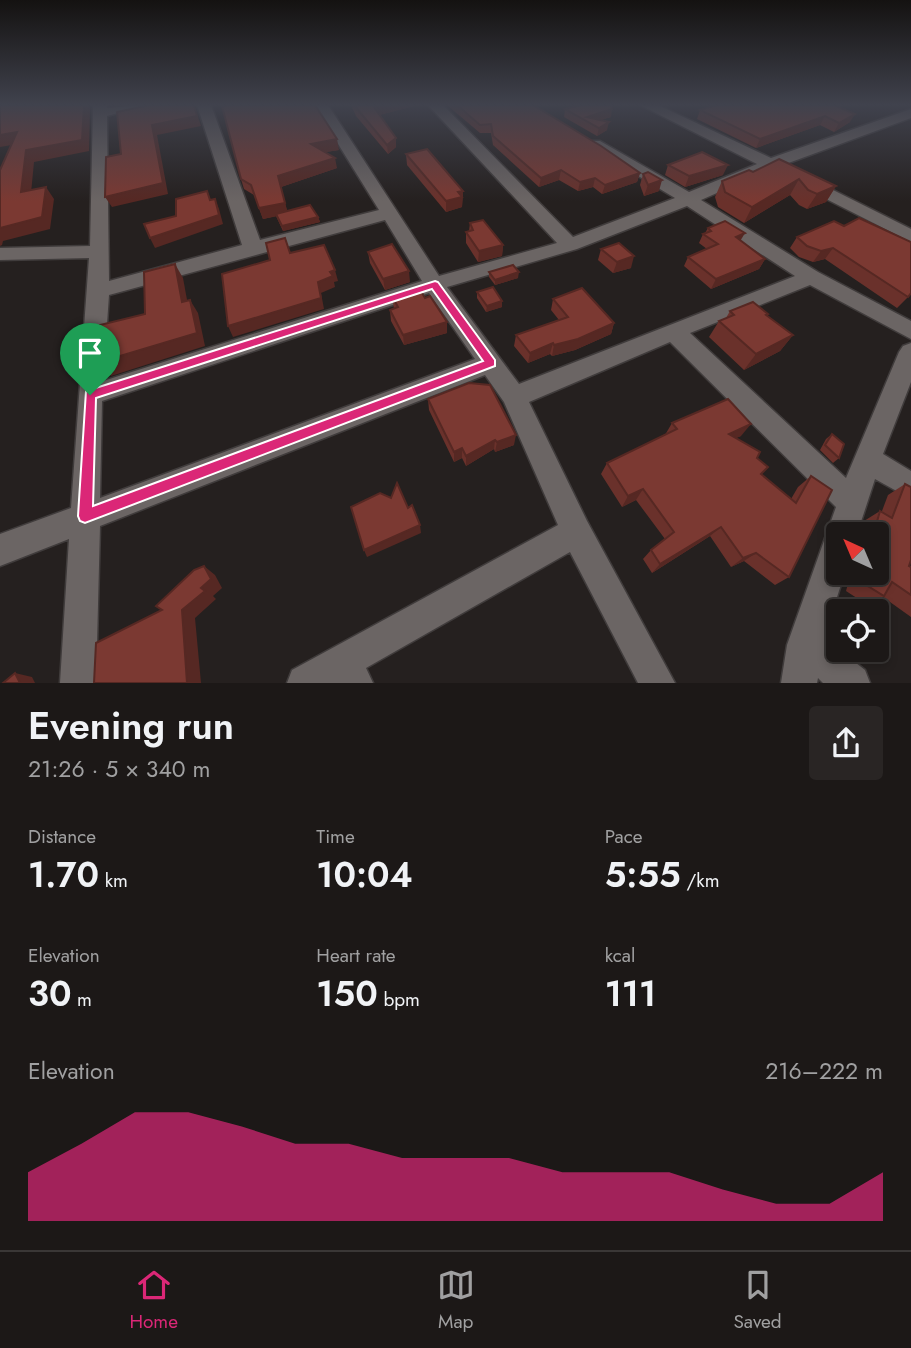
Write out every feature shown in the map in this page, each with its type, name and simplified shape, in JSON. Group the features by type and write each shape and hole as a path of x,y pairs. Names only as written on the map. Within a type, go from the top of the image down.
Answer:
{"street":[{"path":"78,683 90,395 99,292 100,137"},
{"path":"215,137 253,248"},
{"path":"345,137 435,284 514,397 576,533 657,683"},
{"path":"466,137 570,245"},
{"path":"582,137 688,199 811,277 911,331"},
{"path":"714,137 911,236"},
{"path":"90,395 435,284 570,245 770,164 845,137"},
{"path":"99,292 253,248 390,213"},
{"path":"0,254 99,252"},
{"path":"514,397 811,277"},
{"path":"673,331 852,503"},
{"path":"846,522 867,459 911,352"},
{"path":"0,550 491,363"},
{"path":"867,459 911,486"},
{"path":"305,683 348,673 576,533"},
{"path":"800,683 804,645 826,580"},
{"path":"804,645 852,683"}],"building":[{"path":"15,137 82,137 82,140 26,150 21,192 46,187 42,217 0,228 0,170"},
{"path":"119,137 154,137 163,183 105,197 106,157 121,154"},
{"path":"230,137 337,139 311,144 335,158 278,176 285,203 259,208 251,185 241,179"},
{"path":"380,137 395,137 396,138 387,145"},
{"path":"494,137 586,137 640,173 605,185 595,178 580,182 561,170 541,178"},
{"path":"427,149 463,191 458,192 462,197 446,201 406,154"},
{"path":"702,152 728,165 689,176 668,165"},
{"path":"779,159 836,186 817,194 808,190 799,179 752,207 725,192 722,181 749,170 753,172"},
{"path":"648,172 662,180 648,185 643,174"},
{"path":"207,191 210,200 215,199 219,215 150,238 144,224 176,216 176,199"},
{"path":"310,205 318,217 282,226 276,214"},
{"path":"859,218 911,242 911,293 908,297 833,248 821,251 807,246 797,237 834,221 844,226"},
{"path":"483,220 503,245 479,251 466,232 473,230 470,223"},
{"path":"725,221 745,233 736,237 765,259 716,279 688,257 718,244 703,234 711,231 708,228"},
{"path":"285,238 290,253 324,245 335,270 330,272 333,276 318,282 321,298 228,326 222,274 270,260 266,243"},
{"path":"619,243 634,256 617,262 601,249"},
{"path":"392,244 409,271 383,279 368,252"},
{"path":"175,264 182,302 190,300 197,333 100,362 100,325 145,314 144,272"},
{"path":"513,265 519,272 495,280 489,272"},
{"path":"493,287 502,301 487,306 477,292"},
{"path":"419,288 425,298 430,296 447,322 403,335 390,310 398,307 392,296"},
{"path":"582,288 614,323 578,339 554,345 553,343 530,353 516,335 568,317 553,299"},
{"path":"753,302 793,335 756,354 719,321 734,315 730,311"},
{"path":"469,383 490,385 516,435 497,442 495,440 466,456 462,448 454,452 428,399"},
{"path":"728,399 751,424 729,434 760,452 757,458 768,467 761,474 796,503 811,476 832,490 789,577 756,553 743,558 721,527 660,564 651,550 674,532 643,489 628,496 607,463 677,429 672,423"},
{"path":"832,434 844,444 839,458 825,445"},
{"path":"397,483 408,508 412,505 420,525 364,550 351,507 380,493 391,498"},
{"path":"905,484 911,487 911,595 892,582 884,596 866,585 889,585 889,522 877,522 880,511 892,518"},
{"path":"204,566 211,579 201,588 205,591 182,610 187,683 94,683 96,643 162,610 156,606 194,570"},
{"path":"15,673 20,683 3,683"}],"route":[{"path":"435,284 491,363 85,516 90,395 435,284"}]}
